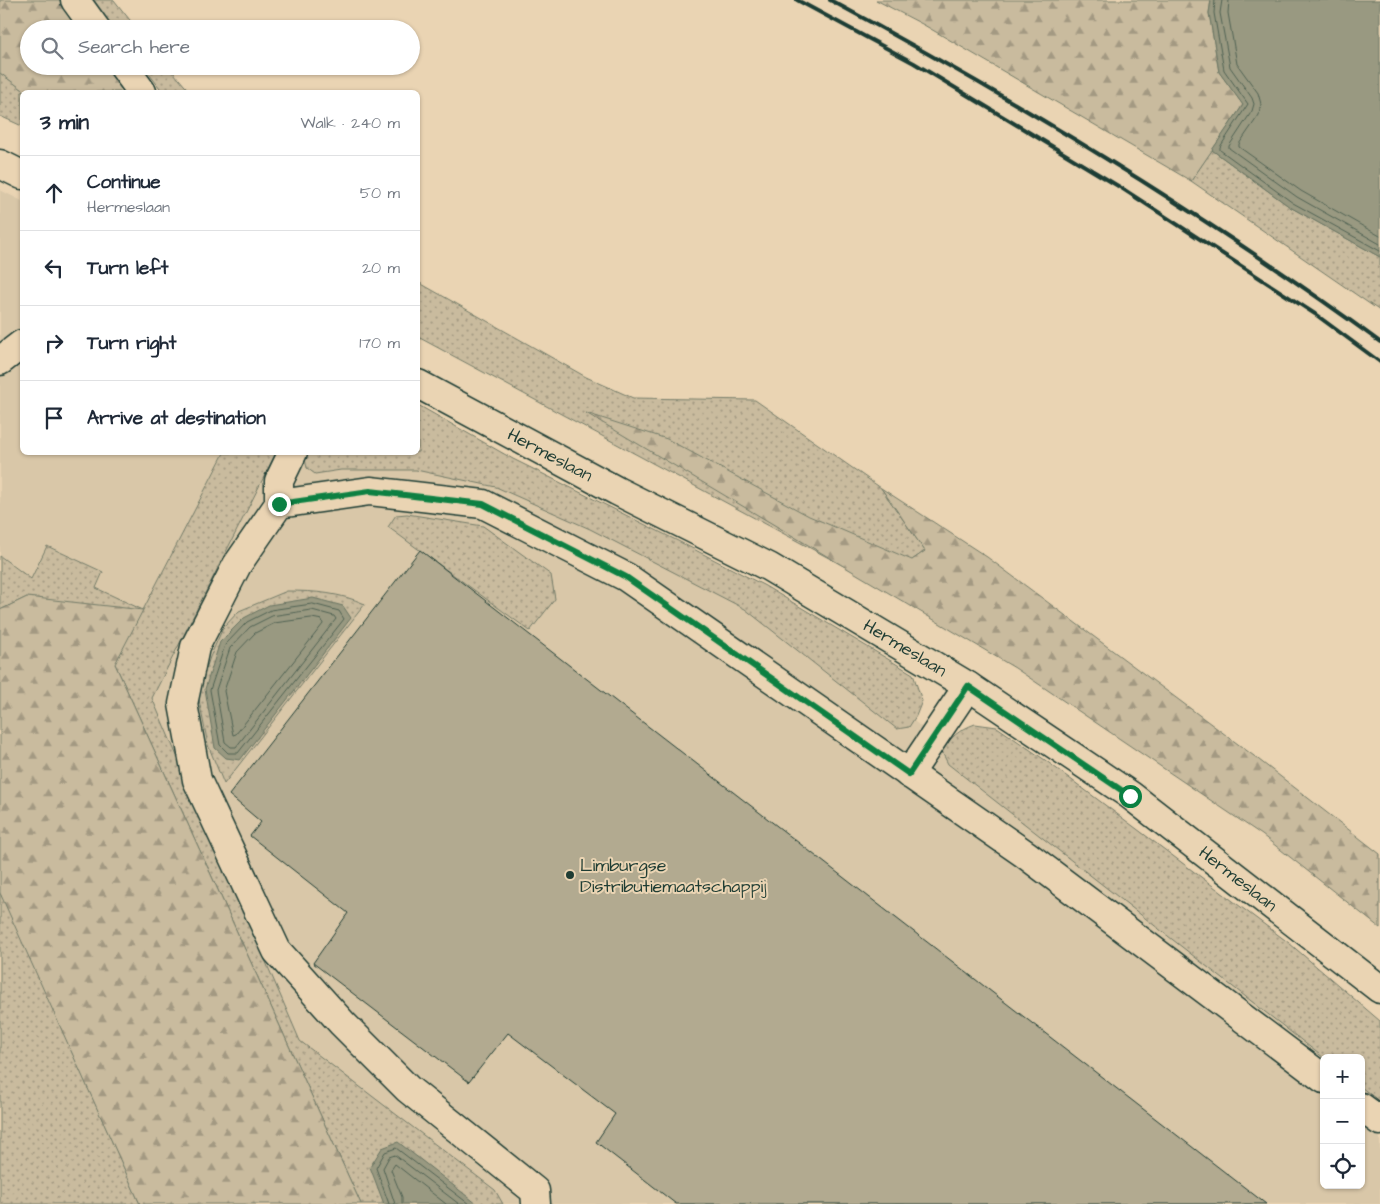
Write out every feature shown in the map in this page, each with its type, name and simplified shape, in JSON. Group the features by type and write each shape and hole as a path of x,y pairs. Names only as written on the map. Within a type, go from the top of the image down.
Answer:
{"street":[{"path":"75,0 89,20"},
{"path":"130,75 141,90"},
{"path":"0,164 20,174"},
{"path":"0,360 20,345"},
{"name":"Hermeslaan","path":"420,385 617,491 769,567 968,686 1130,796 1380,989"},
{"path":"292,455 279,482 279,504 237,565 195,647 183,704 197,780 277,951 342,1024 408,1089 535,1191 536,1204"},
{"path":"279,504 370,491 483,504 626,577 1025,854 1320,1076"},
{"path":"909,774 968,686"},
{"path":"1365,1110 1380,1121"}],"shaded area":[{"path":"0,190 20,200 20,455 420,455 420,453 738,583 938,740 1161,905 1351,1054 1320,1054 1320,1189 1365,1189 1365,1065 1380,1077 1380,1204 361,1204 115,664 96,588 103,573 47,546 31,579 0,556"}],"green space":[{"path":"0,0 60,0 75,20 20,20 20,75 117,75 128,90 23,90 0,73"},
{"path":"94,0 114,0 130,20 108,20"},
{"path":"876,0 1211,0 1209,13 1219,72 1243,105 1191,181 924,25"},
{"path":"0,73 23,90 20,90 20,125 0,116"},
{"path":"150,75 176,75 188,90 161,90"},
{"path":"1212,150 1290,207 1380,257 1380,311 1191,181"},
{"path":"420,283 586,377 633,398 755,400 881,488 925,551 912,560 892,592 420,338"},
{"path":"420,406 513,459 765,586 913,674 922,701 916,716 909,727 897,729 745,609 590,529 496,487 416,470 341,470 315,474 307,468 305,459 307,455 420,455"},
{"path":"586,413 667,439 809,516 912,560 925,551 881,488 987,557 1254,756 1380,854 1380,928 1262,835 1015,668"},
{"path":"223,455 275,455 152,698 300,1041 495,1190 503,1204 361,1204 115,664 27,597 0,610 0,556 31,579 47,546 103,572 96,588 143,610"},
{"path":"407,514 483,526 551,575 555,599 530,631 388,527 396,515"},
{"path":"287,591 327,593 365,604 224,784 208,745 199,700 199,690 210,657 223,628 239,611"},
{"path":"27,597 143,610 115,664 361,1204 140,1204 0,893 0,610"},
{"path":"975,724 997,727 1045,760 1289,943 1380,1021 1380,1102 1365,1090 1365,1054 1320,1055 948,764 942,752 948,742 964,729"},
{"path":"0,893 5,902 140,1204 0,1204"}],"water":[{"path":"1211,0 1380,0 1380,257 1290,207 1212,150 1243,105 1219,72 1209,13"},
{"path":"313,598 343,606 351,618 240,760 226,758 215,748 205,689 220,642 244,618 269,605"},
{"path":"398,1142 477,1204 384,1204 370,1167 382,1148"}],"building":[{"name":"Limburgse Distributiemaatschappij","path":"420,550 1266,1204 676,1204 596,1142 615,1114 508,1033 469,1082 313,963 348,913 250,836 261,822 229,795"}],"railway":[{"path":"797,0 914,63 1123,189 1315,314 1380,362"},
{"path":"830,0 972,79 1111,162 1247,249 1380,342"}],"place":[{"name":"Limburgse Distributiemaatschappij","path":"570,875"}],"route":[{"path":"279,504 370,491 483,504 626,577 909,774 968,686 1130,796"}]}
